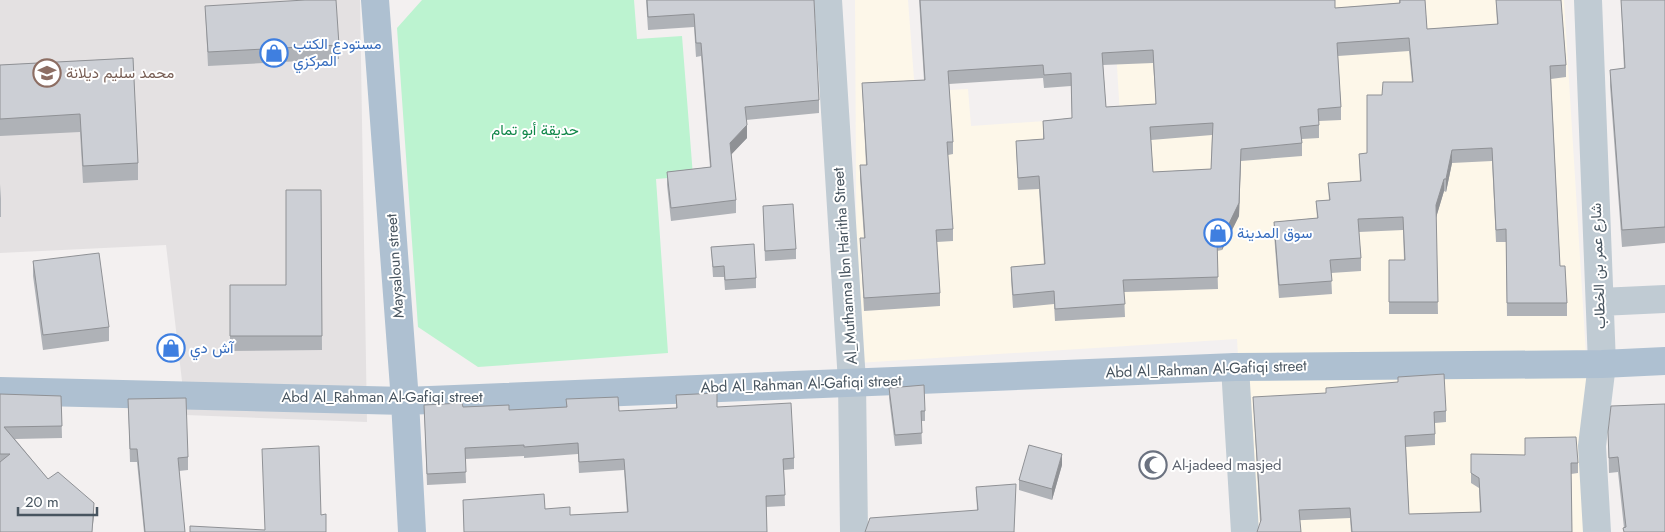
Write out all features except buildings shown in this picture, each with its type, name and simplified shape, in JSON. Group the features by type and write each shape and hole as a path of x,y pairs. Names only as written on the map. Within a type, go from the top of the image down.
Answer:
{"main road":[{"name":"Maysaloun street","path":"375,0 405,400 412,532"},
{"name":"Abd Al_Rahman Al-Gafiqi street","path":"0,391 405,400 1235,367 1602,364 1665,361"}],"street":[{"name":"Al_Muthanna Ibn Haritha Street","path":"828,0 852,382 854,532"},
{"name":"شارع عمر بن الخطاب","path":"1588,0 1602,364 1592,446 1597,532"},
{"path":"1600,302 1665,299"},
{"path":"1235,367 1245,532"}],"shaded area":[{"path":"0,0 360,0 367,422 186,415 166,245 0,253"},
{"name":"سوق المدينة","path":"855,0 908,0 915,92 968,89 971,126 1120,116 1113,0 1564,0 1597,532 1248,532 1237,339 857,363"}],"green space":[{"name":"حديقة أبو تمام","path":"422,0 634,0 637,39 682,36 693,176 656,179 668,353 478,367 418,327 397,28"}],"place":[{"name":"مستودع الكتب المركزي","path":"274,53"},
{"name":"محمد سليم ديلانة","path":"47,73"},
{"name":"سوق المدينة","path":"1218,233"},
{"name":"آش دي","path":"171,348"},
{"name":"Al-jadeed masjed","path":"1153,465"}]}
